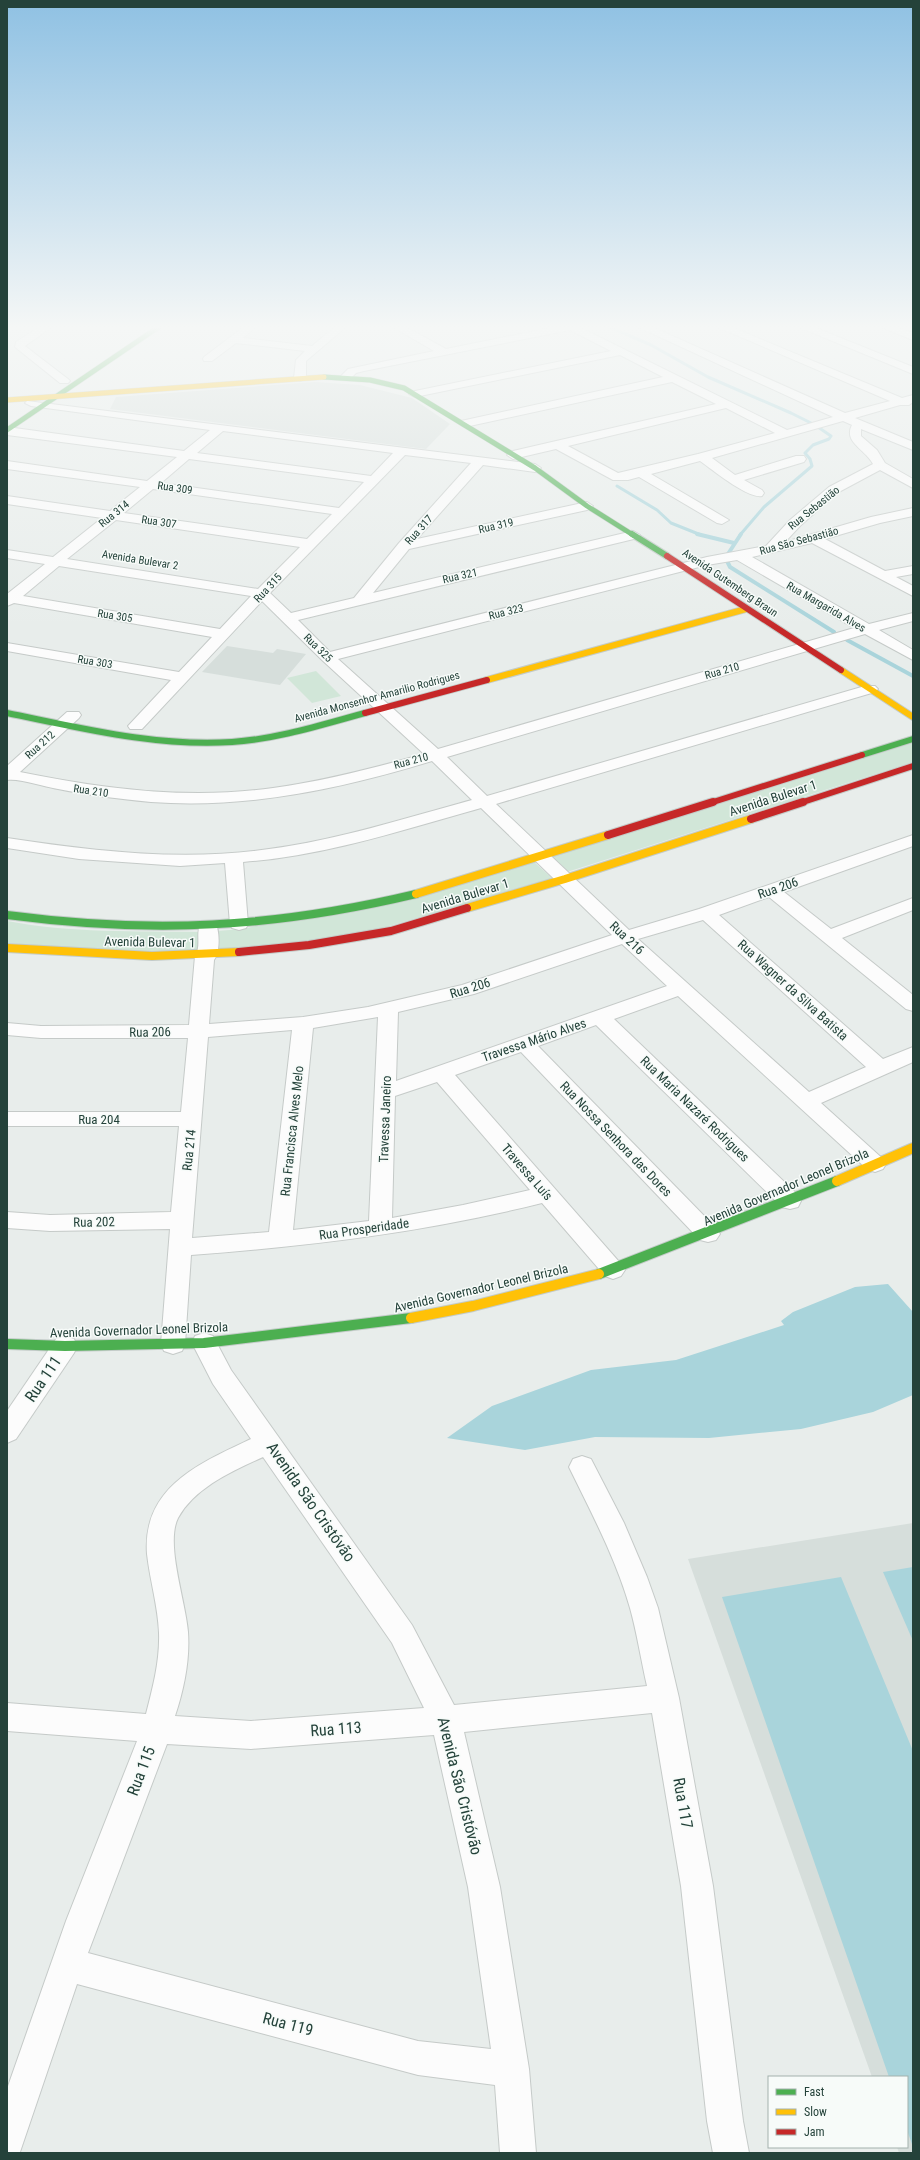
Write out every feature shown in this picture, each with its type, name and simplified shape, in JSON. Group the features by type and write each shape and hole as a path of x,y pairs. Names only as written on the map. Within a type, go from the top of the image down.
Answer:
{"street":[{"path":"221,427 534,468"},
{"name":"Rua 314","path":"8,600 221,427"},
{"name":"Avenida Gutemberg Braun","path":"471,427 534,468 587,506 685,567 746,609 913,717"},
{"path":"513,455 634,427"},
{"path":"771,427 784,433"},
{"path":"558,445 617,477 641,473 702,458 807,427"},
{"path":"857,427 854,432 854,437 873,453 880,466 913,484"},
{"path":"865,427 913,446"},
{"path":"7,431 375,480"},
{"name":"Rua 315","path":"137,727 223,634 263,594 273,581 375,480 402,451"},
{"path":"702,458 733,479 758,493"},
{"path":"733,479 800,459"},
{"name":"Rua 317","path":"360,600 404,546 480,461"},
{"name":"Rua 309","path":"7,465 343,512"},
{"name":"Rua Sebastião","path":"771,549 795,522 833,490 880,466"},
{"path":"641,473 722,520"},
{"name":"Rua 307","path":"7,500 310,544"},
{"name":"Rua 319","path":"404,546 587,506"},
{"name":"Rua São Sebastião","path":"685,567 771,549 879,519 913,512"},
{"name":"Rua 321","path":"288,618 633,535"},
{"path":"815,538 886,575 913,592"},
{"name":"Avenida Bulevar 2","path":"54,547 85,552"},
{"name":"Avenida Bulevar 2","path":"7,554 263,594"},
{"name":"Rua Margarida Alves","path":"740,556 913,656"},
{"name":"Rua 323","path":"327,657 685,567"},
{"path":"886,575 913,570"},
{"path":"258,579 273,581"},
{"name":"Rua 325","path":"263,594 375,702"},
{"name":"Rua 305","path":"8,600 223,634"},
{"path":"703,611 736,602"},
{"name":"Avenida Monsenhor Amarilio Rodrigues","path":"7,713 69,717 157,741 192,743 232,742 278,735 375,702 746,609"},
{"name":"Rua 210","path":"7,775 113,794 172,798 240,797 315,785 435,755 865,629 913,617"},
{"name":"Rua 303","path":"7,647 183,677"},
{"path":"7,842 79,854 132,859 180,861 268,855 327,845 484,802 870,689"},
{"name":"Rua 216","path":"375,702 435,755 625,937 875,1164"},
{"name":"Rua 212","path":"7,775 69,717"},
{"path":"182,732 240,731"},
{"name":"Avenida Bulevar 1","path":"7,915 35,921 120,928 208,927 287,920 377,904 436,888 913,739"},
{"name":"Avenida Bulevar 1","path":"7,948 123,956 207,956 309,945 391,931 565,879 913,766"},
{"name":"Rua 206","path":"7,1029 48,1032 200,1031 304,1023 388,1009 467,990 625,937 706,913 913,840"},
{"path":"234,858 239,924"},
{"path":"772,890 827,937 913,1005"},
{"path":"827,937 912,906"},
{"name":"Rua Wagner da Silva Batista","path":"706,913 880,1068"},
{"name":"Rua 214","path":"173,1344 182,1220 207,956 208,927"},
{"name":"Travessa Mário Alves","path":"386,1092 681,988"},
{"name":"Travessa Janeiro","path":"380,1228 388,1009"},
{"name":"Rua Maria Nazaré Rodrigues","path":"600,1017 790,1201"},
{"name":"Rua Francisca Alves Melo","path":"280,1240 304,1023"},
{"name":"Rua Nossa Senhora das Dores","path":"525,1044 708,1234"},
{"path":"807,1101 913,1054"},
{"name":"Travessa Luís","path":"441,1073 613,1270"},
{"name":"Rua 204","path":"7,1119 192,1120"},
{"name":"Avenida Governador Leonel Brizola","path":"7,1344 65,1346 204,1343 392,1322 473,1306 613,1270 790,1201 913,1148"},
{"name":"Rua Prosperidade","path":"180,1247 280,1240 380,1228 475,1212 546,1194"},
{"name":"Rua 202","path":"7,1220 50,1223 182,1220"},
{"name":"Avenida São Cristóvão","path":"204,1343 222,1377 269,1442 402,1634 446,1720 484,1886 511,2069 518,2153"},
{"name":"Rua 111","path":"7,1432 65,1346"},
{"name":"Rua 115","path":"7,2139 93,1891 157,1729 168,1686 175,1649 173,1624 161,1540 164,1518 174,1501 195,1481 269,1442"},
{"name":"Rua 117","path":"582,1467 610,1523 633,1577 644,1608 664,1698 697,1886 725,2121 731,2153"},
{"name":"Rua 113","path":"7,1717 251,1735 446,1720 664,1698"},
{"name":"Rua 119","path":"68,1965 418,2058 511,2069"}],"shaded area":[{"path":"251,427 447,427 426,449"},
{"path":"227,646 273,653 277,649 306,654 280,685 202,672"},
{"path":"913,1523 913,2153 899,2153 897,2148 908,2148 908,2076 872,2076 688,1559"}],"green space":[{"path":"316,671 341,696 312,703 287,678"},
{"path":"913,743 913,762 567,872 551,857"},
{"path":"534,862 552,878 379,929 306,941 218,950 217,931 243,929"},
{"path":"7,921 55,928 200,932 197,951 114,951 7,943"}],"water":[{"path":"888,1284 913,1312 913,1395 873,1412 801,1429 709,1438 595,1437 525,1450 447,1438 492,1406 591,1370 676,1360 784,1325 781,1321 793,1312 855,1287"},
{"path":"913,1567 913,1641 883,1572"},
{"path":"841,1577 913,1751 913,2147 908,2133 908,2076 889,2076 722,1597"}],"waterway":[{"path":"740,535 764,507 812,466 810,459 805,453 813,445 829,439 831,436 818,427"},
{"path":"617,486 657,510 671,523 701,535"},
{"path":"726,557 741,534"},
{"path":"701,535 734,543"},
{"path":"726,559 730,567 834,632"},
{"path":"847,640 913,676"}],"traffic: fast":[{"path":"7,430 12,427"},
{"path":"468,427 535,468 587,506 667,556"},
{"path":"7,713 118,735 175,742 203,743 232,742 266,738 299,731 365,713"},
{"path":"862,755 913,739"},
{"path":"7,915 58,922 110,926 213,926 264,922 315,915 366,906 416,894"},
{"path":"599,1274 613,1270 837,1181"},
{"path":"7,1344 65,1346 204,1343 411,1318"}],"traffic: slow":[{"path":"487,680 746,609"},
{"path":"841,670 913,717"},
{"path":"467,908 565,879 751,819"},
{"path":"416,894 608,835"},
{"path":"7,948 152,956 210,955 239,952"},
{"path":"837,1181 913,1148"},
{"path":"411,1318 473,1306 599,1274"}],"traffic: jam":[{"path":"667,556 841,670"},
{"path":"365,713 487,680"},
{"path":"608,835 862,755"},
{"path":"751,819 913,766"},
{"path":"239,952 309,945 391,931 467,908"}]}
